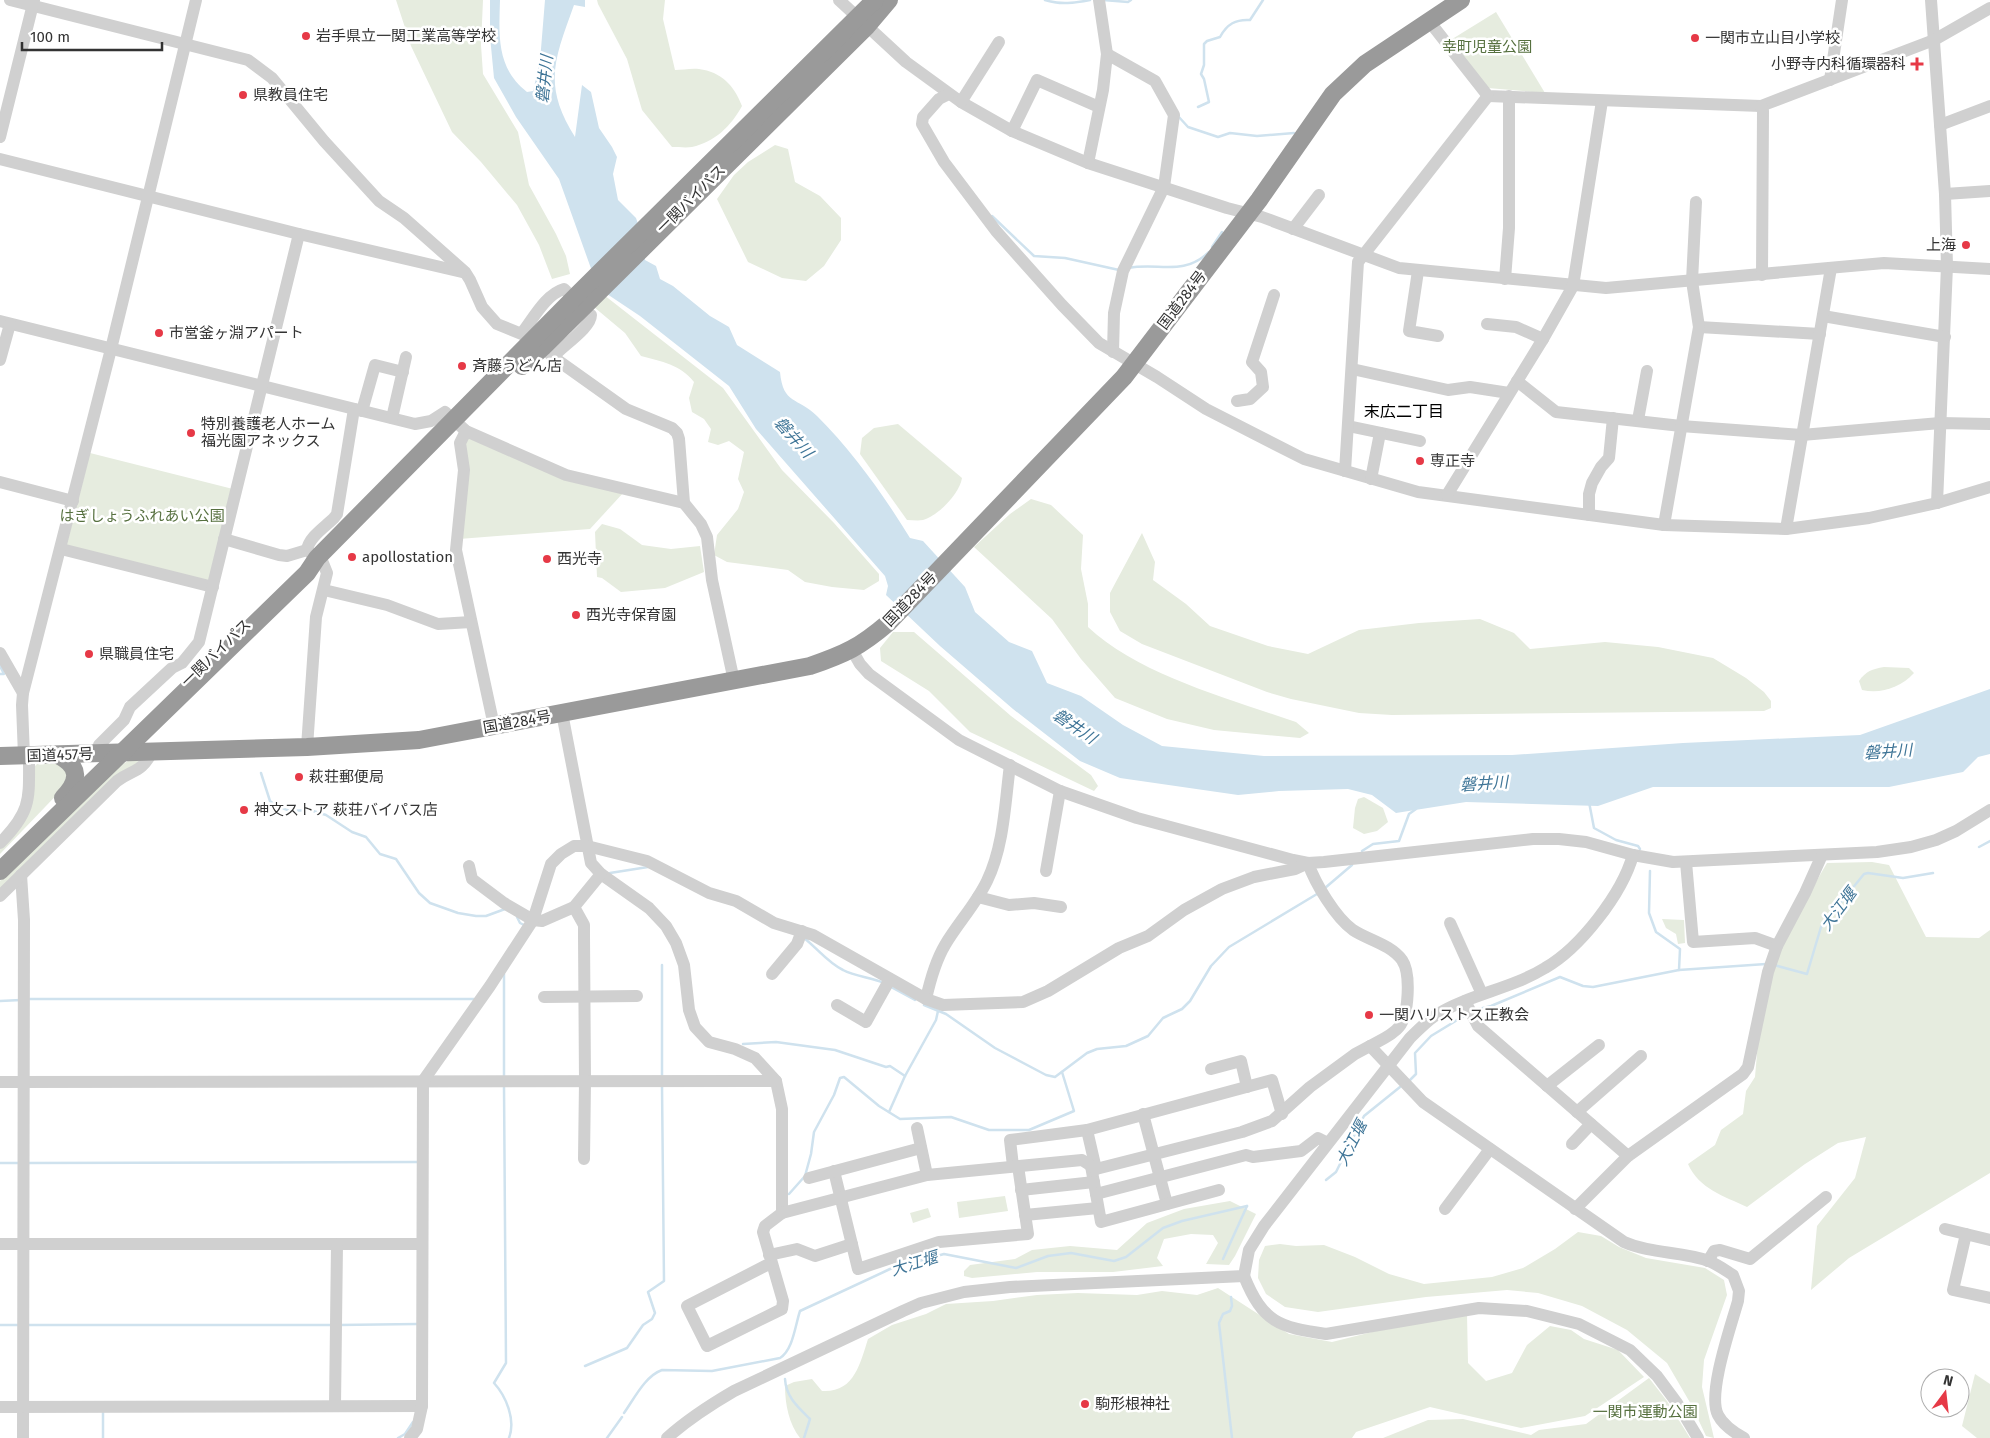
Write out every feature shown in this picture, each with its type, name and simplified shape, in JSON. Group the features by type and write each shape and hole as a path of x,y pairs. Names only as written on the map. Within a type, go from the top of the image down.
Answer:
{"highway":[{"name":"一関バイパス","path":"863,22 875,0"},
{"name":"一関バイパス","path":"0,871 120,753 139,728 302,568 312,554 460,425 485,388 538,344 833,51 889,0"},
{"name":"国道284号","path":"120,753 307,747 419,740 810,666 852,650 871,638 888,622 1129,370 1248,213 1333,94 1365,64 1429,21 1453,2"},
{"name":"国道457号","path":"0,756 120,753"},
{"path":"0,863 70,791 74,784 75,772 72,765 58,755"}],"street":[{"path":"10,0 33,3 248,60 272,78 324,141 379,201 404,218 465,272 482,307 497,324 538,344 626,409 672,428 679,439 684,503"},
{"path":"0,843 19,822 25,812 29,793 22,705 23,693 111,349 196,0"},
{"path":"839,0 906,62 960,102 1012,132 1088,163 1248,213 1399,268 1606,288 1884,263 1990,269"},
{"path":"1088,163 1107,54 1099,0"},
{"path":"1830,80 1842,0"},
{"path":"1931,0 1945,194 1947,266 1937,503"},
{"path":"0,137 33,3"},
{"path":"1488,96 1761,106 1934,40 1990,8"},
{"path":"1429,21 1488,96"},
{"path":"960,102 998,42"},
{"path":"1107,54 1155,81 1174,115 1164,187 1123,270 1114,313 1113,352"},
{"path":"1012,132 1037,80 1099,107"},
{"path":"949,94 940,99 923,117 922,124 944,162 996,231 1062,305 1099,343 1113,352 1129,370 1231,424 1304,459 1418,492 1664,525 1786,529 1869,518 1937,503 1990,487"},
{"path":"1346,471 1358,262 1488,96"},
{"path":"1505,279 1509,228 1509,96"},
{"path":"1447,495 1543,339 1573,286 1602,101"},
{"path":"1761,106 1763,111 1762,275"},
{"path":"1940,125 1990,106"},
{"path":"0,160 300,234 465,272"},
{"path":"1945,194 1990,191"},
{"path":"1293,229 1319,195"},
{"path":"1664,525 1700,327 1692,281 1696,202"},
{"path":"98,754 99,745 124,720 130,708 172,668 182,663 199,642 300,234"},
{"path":"1786,529 1831,268"},
{"path":"1418,271 1409,331 1438,336"},
{"path":"1231,424 1239,397 1250,399 1262,387 1261,372 1252,362 1274,295"},
{"path":"538,344 583,330 591,320 581,301"},
{"path":"1823,316 1945,336"},
{"path":"0,360 5,322 392,418 422,424 431,421 445,412 460,425 566,475 684,503 701,524 707,536 712,580 734,681"},
{"path":"1487,324 1516,327 1543,339"},
{"path":"1700,327 1820,334"},
{"path":"392,418 406,357"},
{"path":"307,747 316,617 327,572 323,563 312,554 307,545 337,514 358,410 375,365 403,372"},
{"path":"1352,369 1448,390 1470,388 1509,394"},
{"path":"1638,420 1647,371"},
{"path":"1517,381 1556,412 1681,426 1802,435 1940,423 1990,424"},
{"path":"1589,515 1589,494 1592,483 1601,467 1609,458 1613,418"},
{"path":"460,425 460,443 464,470 456,550 494,726"},
{"path":"1348,426 1420,441"},
{"path":"1371,479 1380,433"},
{"path":"0,482 73,501"},
{"path":"224,539 287,556 312,554"},
{"path":"61,549 212,588"},
{"path":"324,590 387,605 438,624 471,622"},
{"path":"852,650 860,664 870,674 946,732 1060,791 1137,818 1308,863"},
{"path":"0,653 23,693"},
{"path":"562,714 591,863 601,874 650,908 666,926 676,943 684,965 690,1010 695,1027 710,1042 735,1049 756,1058 776,1081 782,1110 782,1212"},
{"path":"0,896 117,781 141,769 152,752"},
{"path":"926,999 931,976 944,947 988,880 998,853 1010,765"},
{"path":"1046,871 1060,791"},
{"path":"410,1438 417,1429 422,1406 423,1081 490,986 533,920 551,864 561,854 574,846 587,846 648,861 709,893 736,901 774,922 813,935 926,999 943,1006 1023,1002 1048,991 1119,948 1148,936 1184,910 1222,890 1254,877 1294,869 1308,863 1533,839 1586,842 1658,860 1686,862 1877,852 1924,844 1956,831 1990,810"},
{"path":"1633,855 1628,872 1620,886 1592,926 1560,959 1538,972 1465,1001 1436,1016 1410,1038 1264,1226 1249,1250 1244,1276 1252,1296 1263,1311 1283,1326 1326,1334 1479,1308 1527,1311 1579,1324 1630,1350 1657,1376 1677,1403 1698,1438"},
{"path":"1575,1209 1628,1156 1743,1074 1748,1067 1768,972 1777,946 1805,893 1822,855"},
{"path":"1686,862 1693,942 1755,938 1777,946"},
{"path":"852,1244 815,1256 797,1249 770,1259 687,1306 707,1346 782,1309 783,1301 770,1259 763,1232 765,1226 782,1212 927,1176 1082,1160 1094,1168 1242,1132 1272,1122 1310,1087 1355,1054 1399,1028 1404,1018 1408,984 1407,973 1402,960 1381,944 1353,930 1336,913 1312,874 1308,863"},
{"path":"468,866 472,879 504,903 533,920 542,921 574,907 601,874"},
{"path":"21,875 24,920 23,1438"},
{"path":"978,897 1009,905 1034,903 1061,907"},
{"path":"574,907 584,925 584,1159"},
{"path":"1450,923 1482,994"},
{"path":"772,974 797,944 802,932"},
{"path":"837,1005 866,1022 890,979"},
{"path":"544,997 637,996"},
{"path":"1465,1001 1478,1026 1628,1156"},
{"path":"1547,1086 1599,1045"},
{"path":"1370,1046 1422,1102 1624,1242 1639,1249 1708,1261 1733,1275 1739,1291 1717,1379 1714,1401 1717,1414 1724,1424 1744,1438"},
{"path":"1577,1112 1641,1056"},
{"path":"1211,1069 1241,1061 1247,1087"},
{"path":"834,1171 858,1269 939,1242 1028,1234 1022,1190 1010,1140 1087,1130 1272,1080 1282,1114"},
{"path":"0,1082 776,1081"},
{"path":"1143,1114 1167,1204"},
{"path":"1572,1144 1591,1124"},
{"path":"918,1128 927,1176"},
{"path":"1087,1130 1101,1222 1219,1190"},
{"path":"1242,1132 1246,1155"},
{"path":"1022,1190 1095,1188 1159,1178 1246,1155 1252,1157 1300,1151 1318,1138 1328,1143"},
{"path":"809,1178 921,1148"},
{"path":"1445,1209 1490,1150"},
{"path":"1708,1261 1710,1255 1720,1250 1750,1259 1826,1198"},
{"path":"1025,1215 1098,1208"},
{"path":"1945,1229 1990,1240"},
{"path":"1966,1234 1953,1290 1990,1298"},
{"path":"0,1244 422,1244"},
{"path":"335,1406 337,1244"},
{"path":"667,1438 684,1422 734,1391 921,1303 964,1292 1010,1287 1244,1276"},
{"path":"0,1406 422,1406"}],"green space":[{"path":"396,0 483,0 481,45 483,74 518,132 529,185 556,234 566,256 570,274 552,279 539,245 517,205 481,162 452,132 411,46"},
{"path":"597,0 665,0 663,19 675,70 696,69 714,73 731,86 739,99 742,106 722,132 700,145 672,147 642,110 627,59"},
{"name":"幸町児童公園","path":"1496,12 1545,93 1488,88 1449,41"},
{"path":"775,145 788,149 795,182 820,196 841,218 841,240 824,266 806,281 782,278 748,262 717,199 734,175 748,162"},
{"path":"604,295 723,388 782,470 834,523 879,574 879,581 864,590 832,587 805,582 788,570 727,562 714,555 717,535 738,509 744,492 738,479 744,452 729,441 718,445 708,442 711,429 704,419 692,412 689,398 694,382 677,367 641,356 625,333 588,302"},
{"path":"898,424 962,478 953,497 935,514 923,520 907,520 860,454 862,438 874,428"},
{"path":"468,436 624,492 590,529 459,539 464,445"},
{"name":"はぎしょうふれあい公園","path":"90,453 233,489 210,584 66,547"},
{"path":"1031,499 1051,505 1083,535 1081,569 1088,604 1088,627 1109,644 1159,672 1186,684 1296,722 1309,733 1300,738 1214,730 1167,719 1115,698 1081,659 1052,619 974,547 1010,514"},
{"path":"602,524 620,529 642,545 671,549 700,546 704,572 665,588 621,592 602,578 597,577 595,532"},
{"path":"1142,533 1155,562 1153,580 1186,604 1210,626 1268,646 1308,654 1359,630 1419,623 1480,619 1514,633 1530,649 1605,642 1658,647 1713,658 1746,678 1764,692 1771,701 1771,708 1764,711 1392,715 1359,713 1291,699 1267,692 1142,644 1120,631 1110,612 1110,593"},
{"path":"893,632 914,632 1011,716 1091,775 1098,786 1094,791 970,732 929,691 881,661 880,648"},
{"path":"1884,667 1909,668 1914,673 1903,683 1890,689 1862,690 1859,681 1864,675"},
{"path":"136,760 139,762 0,890 0,881 114,769 128,761"},
{"path":"61,762 65,764 68,783 0,854 0,848 15,833 34,767 38,763"},
{"path":"1364,797 1383,808 1388,822 1377,831 1364,834 1353,828 1358,799"},
{"path":"1872,862 1889,865 1926,937 1979,938 1990,930 1990,1173 1849,1258 1811,1290 1817,1226 1855,1178 1866,1137 1838,1143 1805,1164 1747,1207 1705,1186 1693,1173 1688,1164 1715,1145 1721,1130 1743,1114 1746,1091 1755,1077 1758,1042 1779,945 1827,863"},
{"path":"1662,919 1684,920 1685,943 1678,944 1676,934 1666,928"},
{"path":"1005,1196 1008,1211 959,1218 957,1202"},
{"path":"1230,1201 1256,1214 1229,1265 1206,1264 1218,1243 1213,1235 1191,1234 1164,1239 1157,1258 1163,1266 1113,1272 1037,1272 972,1278 964,1276 964,1271 970,1265 1015,1259 1032,1250 1070,1246 1117,1250 1147,1223 1184,1209"},
{"path":"928,1208 931,1217 913,1223 910,1213"},
{"path":"1578,1232 1601,1236 1619,1247 1646,1258 1705,1268 1724,1280 1727,1295 1704,1360 1702,1387 1714,1438 1706,1436 1692,1406 1667,1363 1627,1330 1582,1306 1538,1293 1507,1290 1426,1297 1318,1312 1285,1307 1266,1294 1258,1278 1259,1260 1265,1246 1280,1244 1296,1246 1324,1245 1355,1257 1389,1274 1424,1284 1492,1277 1523,1268 1555,1249"},
{"path":"1218,1288 1289,1334 1332,1342 1400,1325 1467,1314 1468,1363 1486,1381 1512,1373 1527,1345 1550,1326 1571,1330 1584,1339 1618,1350 1644,1377 1585,1416 1521,1428 1430,1407 1356,1432 1352,1438 800,1438 788,1414 785,1386 794,1382 812,1379 822,1391 842,1387 854,1375 868,1339 892,1325 926,1314 946,1304 1078,1293 1137,1295 1162,1291 1197,1295"},
{"path":"1975,1374 1990,1384 1990,1438 1977,1438 1962,1426 1964,1418 1970,1418 1970,1394"},
{"name":"一関市運動公園","path":"1649,1378 1667,1401 1690,1438 1383,1438 1428,1420 1463,1419 1531,1435 1539,1430 1586,1424"}],"water":[{"name":"磐井川","path":"490,0 500,0 499,26 505,62 517,83 527,92 533,91 540,61 545,0 585,0 585,7 574,5 557,56 555,86 558,102 575,137 582,85 591,92 599,128 617,157 613,174 618,200 636,218 644,241 645,260 656,266 660,279 673,286 710,316 729,327 737,345 780,372 784,390 792,399 817,416 843,444 889,505 910,538 923,541 965,587 975,612 1009,642 1032,651 1047,683 1081,696 1123,725 1162,746 1264,756 1512,755 1683,743 1860,735 1990,689 1990,754 1978,757 1963,772 1889,787 1653,787 1598,806 1466,802 1396,813 1372,795 1348,789 1279,791 1238,795 1120,778 1080,761 1013,709 940,646 886,595 888,586 885,576 756,429 729,386 640,316 598,288 559,179 516,117 494,78 490,36"}],"waterway":[{"path":"1045,0 1056,3 1090,0"},
{"path":"1103,0 1128,2 1131,0"},
{"path":"1198,107 1209,102 1204,79 1201,74 1204,65 1204,44 1207,41 1220,37 1232,23 1240,20 1250,20 1263,0"},
{"path":"1178,116 1188,127 1218,137 1230,133 1257,136 1294,133"},
{"path":"992,216 1034,256 1065,258 1119,270"},
{"path":"1212,247 1222,232"},
{"path":"1129,268 1180,266 1199,260 1209,252"},
{"path":"0,666 4,674 0,674"},
{"path":"261,773 270,801 275,805 290,811 310,810 326,815 352,832 366,837 380,854 396,859 419,893 430,903 458,913 476,916 486,916 505,909"},
{"name":"大江堰","path":"1589,802 1594,828 1616,840 1638,846 1640,849"},
{"path":"1362,851 1373,844 1399,841 1409,814 1416,809"},
{"name":"大江堰","path":"1979,847 1990,841"},
{"path":"1325,888 1352,865"},
{"path":"610,873 648,867"},
{"name":"大江堰","path":"1650,871 1649,913 1656,932 1680,949 1679,970"},
{"name":"大江堰","path":"1774,965 1807,974 1821,927 1864,874 1903,878 1933,873"},
{"path":"924,1005 946,1014 995,1048 1046,1075 1055,1077 1087,1053 1097,1049 1126,1046 1148,1036 1163,1018 1182,1009 1190,1001 1211,966 1229,947 1317,894"},
{"path":"517,917 520,923 524,925"},
{"path":"804,938 838,967 853,974 884,983"},
{"name":"大江堰","path":"1475,1010 1491,1006 1560,977 1583,986 1593,987 1679,970 1766,964"},
{"path":"662,965 662,1078"},
{"path":"504,974 504,1077"},
{"path":"891,987 915,1000"},
{"path":"29,999 474,999"},
{"path":"0,1001 21,1000"},
{"path":"889,1112 905,1076 936,1020 938,1011"},
{"name":"大江堰","path":"1410,1080 1416,1074 1415,1053 1431,1036 1467,1014"},
{"path":"743,1044 776,1042 835,1050 886,1067 890,1066 905,1076"},
{"path":"789,1194 805,1176 814,1132 834,1095 840,1078 844,1077 879,1106 900,1119 951,1117 989,1130 1029,1130 1074,1111 1062,1072"},
{"path":"504,1086 506,1363 494,1383 509,1409 511,1424 509,1438"},
{"path":"585,1366 627,1348 643,1325 652,1319 655,1313 648,1292 664,1281 662,1086"},
{"name":"大江堰","path":"1326,1180 1336,1172 1364,1116 1400,1087"},
{"path":"26,1163 417,1162"},
{"path":"0,1163 18,1163"},
{"path":"1223,1259 1247,1206"},
{"name":"大江堰","path":"624,1413 650,1377 662,1370 712,1371 780,1358 791,1344 800,1311 890,1269 944,1254 1016,1268 1048,1256 1071,1253 1114,1261 1126,1257 1163,1228 1182,1221 1247,1206"},
{"path":"1231,1297 1232,1306 1230,1311 1223,1314 1219,1323 1232,1438"},
{"path":"339,1325 417,1324"},
{"path":"0,1325 18,1325"},
{"path":"26,1325 331,1325"},
{"path":"785,1379 790,1396 810,1419 804,1438"},
{"path":"103,1412 103,1438"},
{"name":"大江堰","path":"607,1438 622,1417"},
{"path":"398,1438 405,1434 413,1422"}],"place":[{"name":"岩手県立一関工業高等学校","path":"306,36"},
{"name":"一関市立山目小学校","path":"1695,38"},
{"name":"小野寺内科循環器科","path":"1917,64"},
{"name":"県教員住宅","path":"243,95"},
{"name":"上海","path":"1966,245"},
{"name":"市営釜ヶ淵アパート","path":"159,333"},
{"name":"斉藤うどん店","path":"462,366"},
{"name":"特別養護老人ホーム 福光園アネックス","path":"191,433"},
{"name":"専正寺","path":"1420,461"},
{"name":"apollostation","path":"352,557"},
{"name":"西光寺","path":"547,559"},
{"name":"西光寺保育園","path":"576,615"},
{"name":"県職員住宅","path":"89,654"},
{"name":"萩荘郵便局","path":"299,777"},
{"name":"神文ストア 萩荘バイパス店","path":"244,810"},
{"name":"一関ハリストス正教会","path":"1369,1015"},
{"name":"駒形根神社","path":"1085,1404"}],"district":[{"name":"末広二丁目","path":"1404,411"}]}
